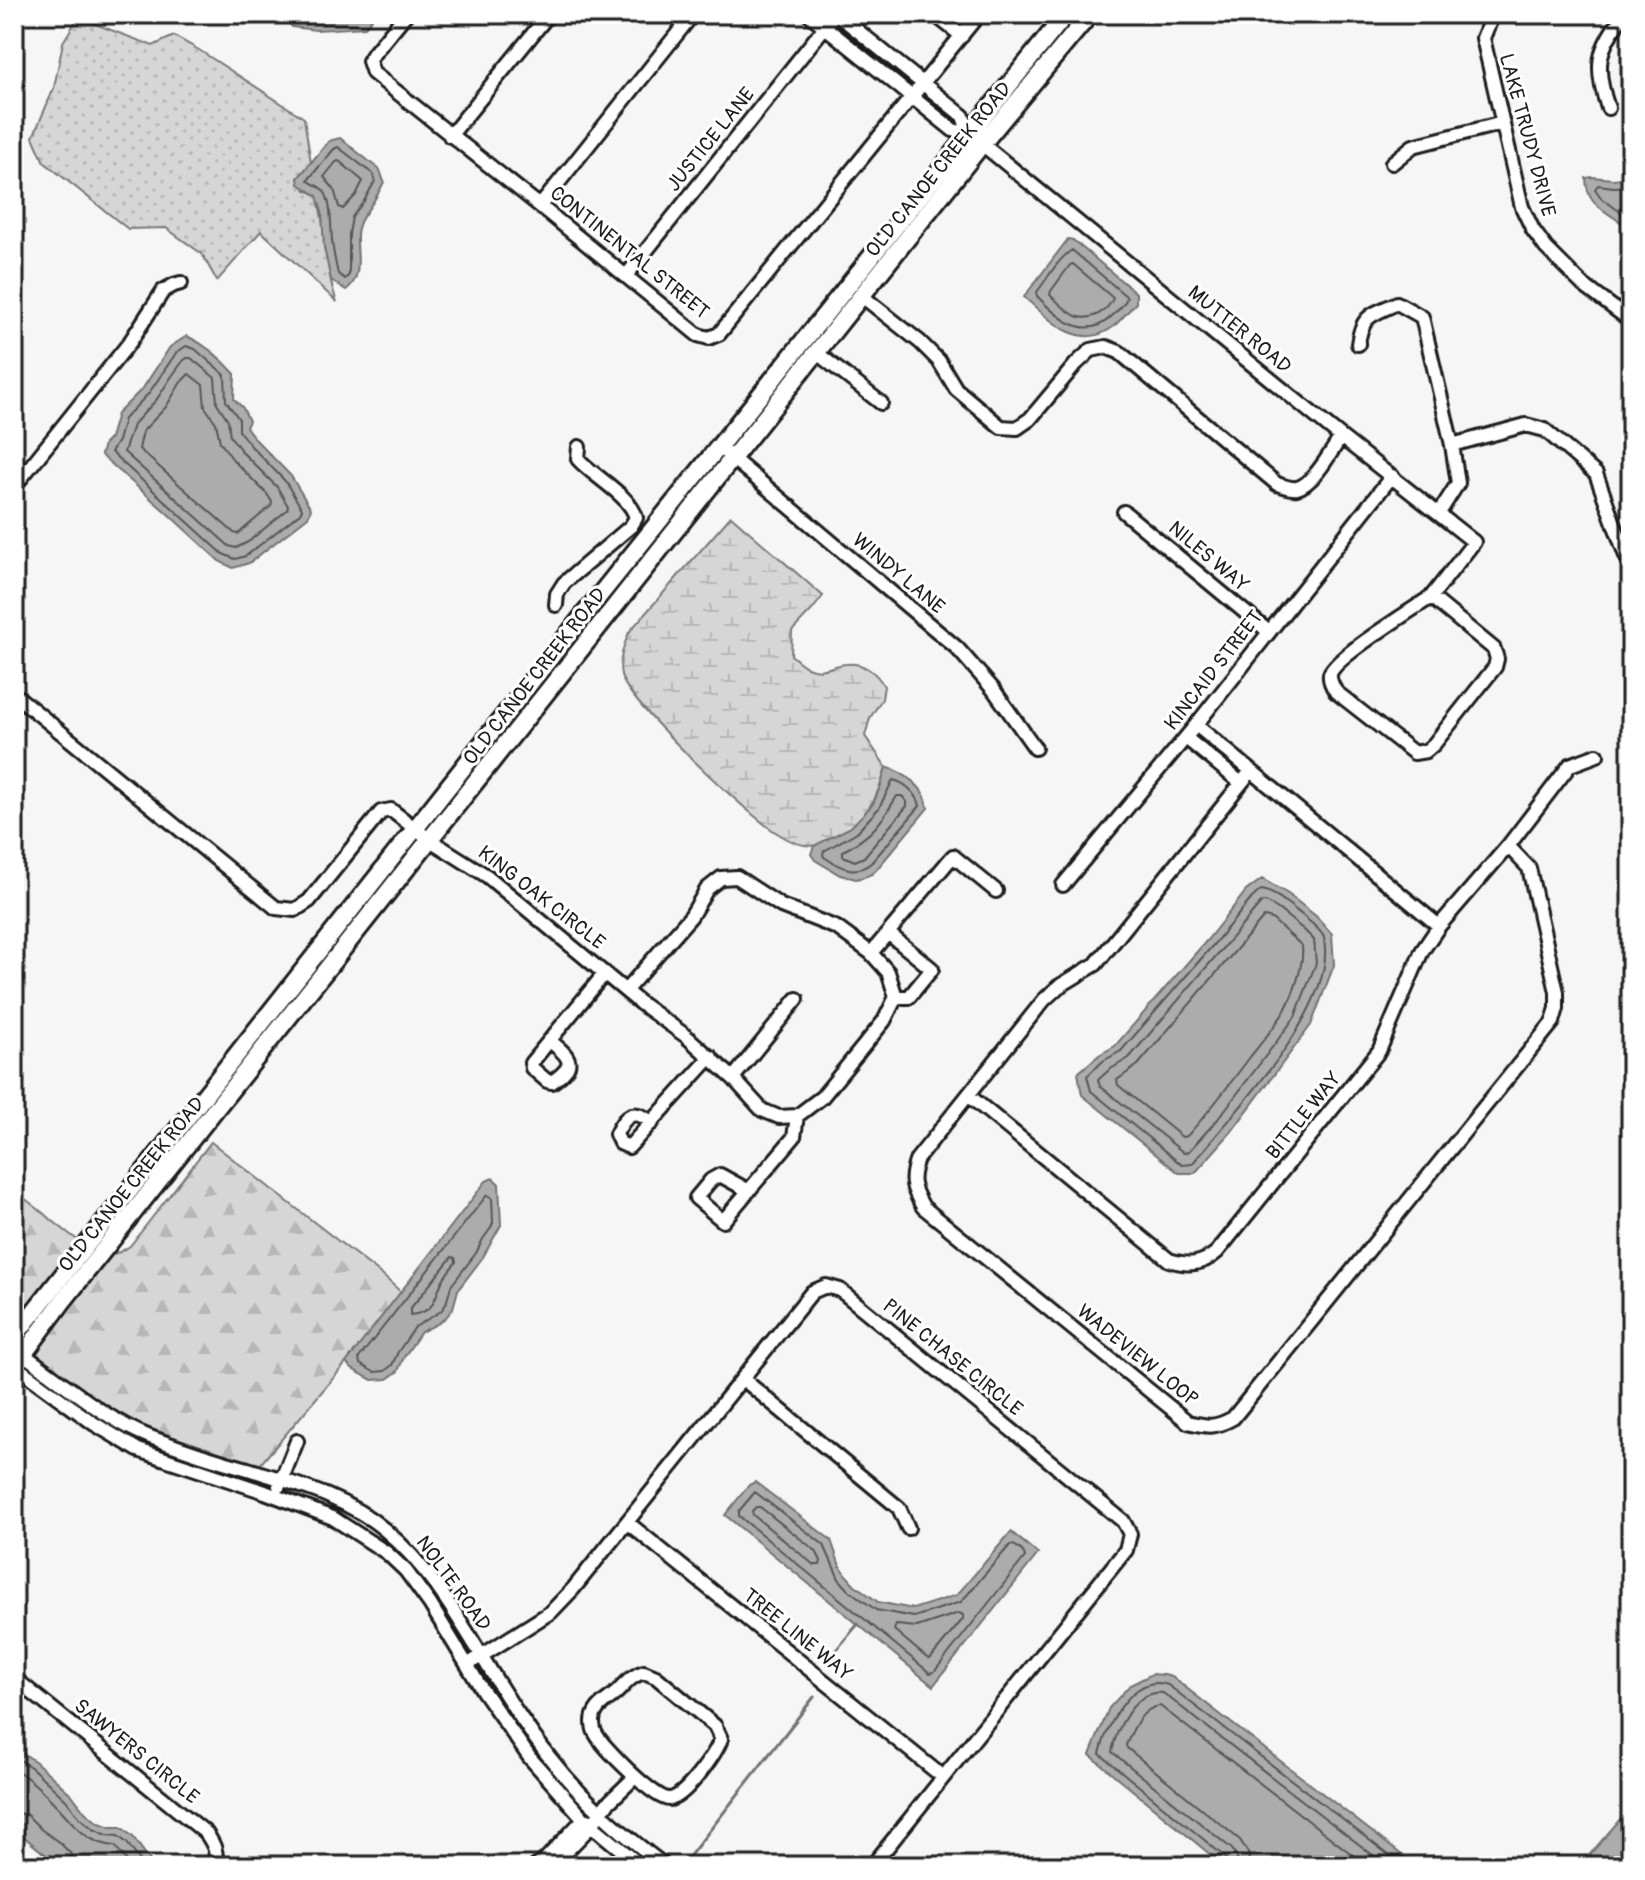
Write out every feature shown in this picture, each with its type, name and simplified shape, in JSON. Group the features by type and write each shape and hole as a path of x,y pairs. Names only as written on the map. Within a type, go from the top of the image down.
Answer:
{"main road":[{"name":"OLD CANOE CREEK ROAD","path":"14,1337 313,974 430,840 733,459 862,296 1066,14"},
{"name":"OLD CANOE CREEK ROAD","path":"16,1360 313,974 417,829 588,610 719,446 976,139 1090,14"}],"street":[{"name":"CONTINENTAL STREET","path":"406,14 369,61 373,73 698,335 709,338 719,334 979,14"},
{"path":"450,136 549,14"},
{"path":"540,206 693,14"},
{"path":"809,14 953,130 976,139"},
{"path":"836,14 963,116 976,139"},
{"name":"JUSTICE LANE","path":"626,276 836,14"},
{"path":"934,14 962,36"},
{"name":"LAKE TRUDY DRIVE","path":"1493,14 1483,38 1522,207 1546,248 1583,285 1631,321"},
{"path":"1608,108 1599,71 1604,46 1625,14"},
{"path":"1392,163 1413,146 1503,123"},
{"name":"MUTTER ROAD","path":"976,139 1474,542 1431,597"},
{"path":"14,487 130,342 163,291 181,283"},
{"path":"862,296 920,342 939,361 956,389 1001,427 1017,428 1030,419 1076,364 1091,350 1106,347 1119,352 1277,484 1292,489 1302,487 1341,437"},
{"path":"1358,344 1361,326 1370,316 1397,303 1422,317 1458,483 1439,513"},
{"path":"817,353 881,403"},
{"path":"1452,445 1526,425 1545,430 1596,474 1631,563"},
{"name":"WINDY LANE","path":"719,446 957,648 993,689 1035,748"},
{"path":"556,605 557,594 564,583 631,526 636,518 628,502 578,459 579,447"},
{"name":"KINCAID STREET","path":"1063,885 1186,738 1392,476"},
{"name":"NILES WAY","path":"1124,512 1269,632"},
{"path":"1431,597 1494,649 1497,659 1495,667 1434,744 1426,751 1414,753 1336,692 1330,673 1342,658 1431,597"},
{"name":"KING OAK CIRCLE","path":"14,694 276,908 295,910 309,901 381,812 391,810 430,840 487,876 640,1003 686,1036 733,1078 762,1110 779,1117 797,1116"},
{"path":"1196,725 1439,926"},
{"path":"1186,738 1241,783"},
{"name":"BITTLE WAY","path":"968,1095 1169,1260 1181,1264 1207,1261 1379,1051 1422,951 1439,926 1508,846 1570,765 1597,755"},
{"name":"WADEVIEW LOOP","path":"1251,771 1096,964 1058,987 1044,1000 917,1159 912,1173 914,1191 923,1207 1188,1422 1219,1426 1233,1418 1553,1022 1557,992 1529,868 1508,846"},
{"path":"871,953 953,856 996,891"},
{"path":"626,990 691,916 707,889 721,878 737,877 781,906 837,928 871,953 888,972 896,997 884,1021 822,1097 797,1116 794,1137 749,1191"},
{"path":"888,933 932,969 909,997 896,997"},
{"path":"550,1041 605,973"},
{"path":"733,1078 797,999"},
{"path":"652,1123 646,1117 629,1115 616,1134 620,1143 629,1147 652,1123 711,1057"},
{"name":"PINE CHASE CIRCLE","path":"467,1665 551,1612 628,1523 812,1292 826,1286 840,1290 1123,1521 1130,1534 1126,1550 872,1866"},
{"name":"NOLTE ROAD","path":"16,1360 146,1436 280,1478 341,1501 381,1526 418,1561 543,1749 589,1801 590,1823 641,1866"},
{"name":"NOLTE ROAD","path":"16,1360 93,1423 138,1450 333,1518 387,1553 406,1571 430,1604 518,1744 539,1768 549,1772 589,1813 596,1815 590,1823"},
{"path":"743,1379 899,1508 908,1528"},
{"path":"277,1496 280,1478 297,1441"},
{"name":"TREE LINE WAY","path":"628,1523 943,1777"},
{"path":"644,1672 656,1677 715,1726 721,1739 697,1776 676,1798 662,1798 633,1775 594,1732 592,1720 595,1711 630,1678 644,1672"},
{"name":"SAWYERS CIRCLE","path":"14,1678 206,1833 214,1845 217,1859 214,1866"},
{"path":"558,1866 608,1800 633,1775"},
{"path":"589,1801 608,1800"},
{"path":"543,1865 590,1823"},
{"name":"NOLTE ROAD","path":"590,1823 661,1863"}],"green space":[{"path":"76,21 90,22 153,46 174,36 304,118 311,163 298,178 306,190 317,195 337,302 261,231 217,281 202,254 166,228 128,229 44,162 33,137 54,88 63,42"},
{"path":"731,516 823,596 792,631 791,655 813,669 846,664 863,666 873,672 884,686 882,699 870,718 865,736 886,767 878,792 858,821 818,845 802,845 786,839 742,805 665,732 628,689 621,675 623,648 629,632"},
{"path":"211,1142 401,1292 258,1467 149,1431 105,1407 30,1353 106,1254 130,1246"},
{"path":"14,1191 82,1243 14,1330"}],"water":[{"path":"284,14 376,14 365,27 316,30 292,27"},
{"path":"340,138 380,170 384,182 359,226 357,272 352,285 346,290 331,280 317,196 299,184 298,178 329,141"},
{"path":"1631,177 1631,229 1595,203 1587,188 1586,178"},
{"path":"1068,239 1136,293 1136,303 1113,327 1100,334 1088,336 1065,330 1024,297"},
{"path":"187,336 213,353 235,374 234,399 249,421 246,427 291,476 311,509 308,517 249,563 233,568 219,561 101,455 117,414 143,388 170,347"},
{"path":"886,767 919,787 928,808 872,874 856,879 840,875 815,860 811,854 814,846 851,827 873,804"},
{"path":"1262,879 1288,894 1317,917 1332,934 1334,965 1311,1025 1232,1131 1195,1173 1179,1173 1082,1095 1078,1073 1115,1046 1246,891"},
{"path":"493,1178 499,1184 501,1225 483,1257 458,1290 453,1308 439,1323 421,1332 398,1371 387,1379 372,1380 352,1369 346,1363 486,1181"},
{"path":"755,1482 831,1540 845,1574 878,1602 913,1609 957,1595 1011,1532 1038,1554 933,1686 725,1515 749,1485"},
{"path":"1152,1674 1172,1677 1416,1866 1224,1866 1090,1755 1109,1708 1130,1685"},
{"path":"14,1747 36,1762 97,1822 121,1827 133,1837 154,1866 58,1866 14,1827"},
{"path":"1627,1811 1631,1814 1631,1866 1580,1866"}],"waterway":[{"path":"826,1662 858,1624"},
{"path":"685,1862 814,1697"}]}
